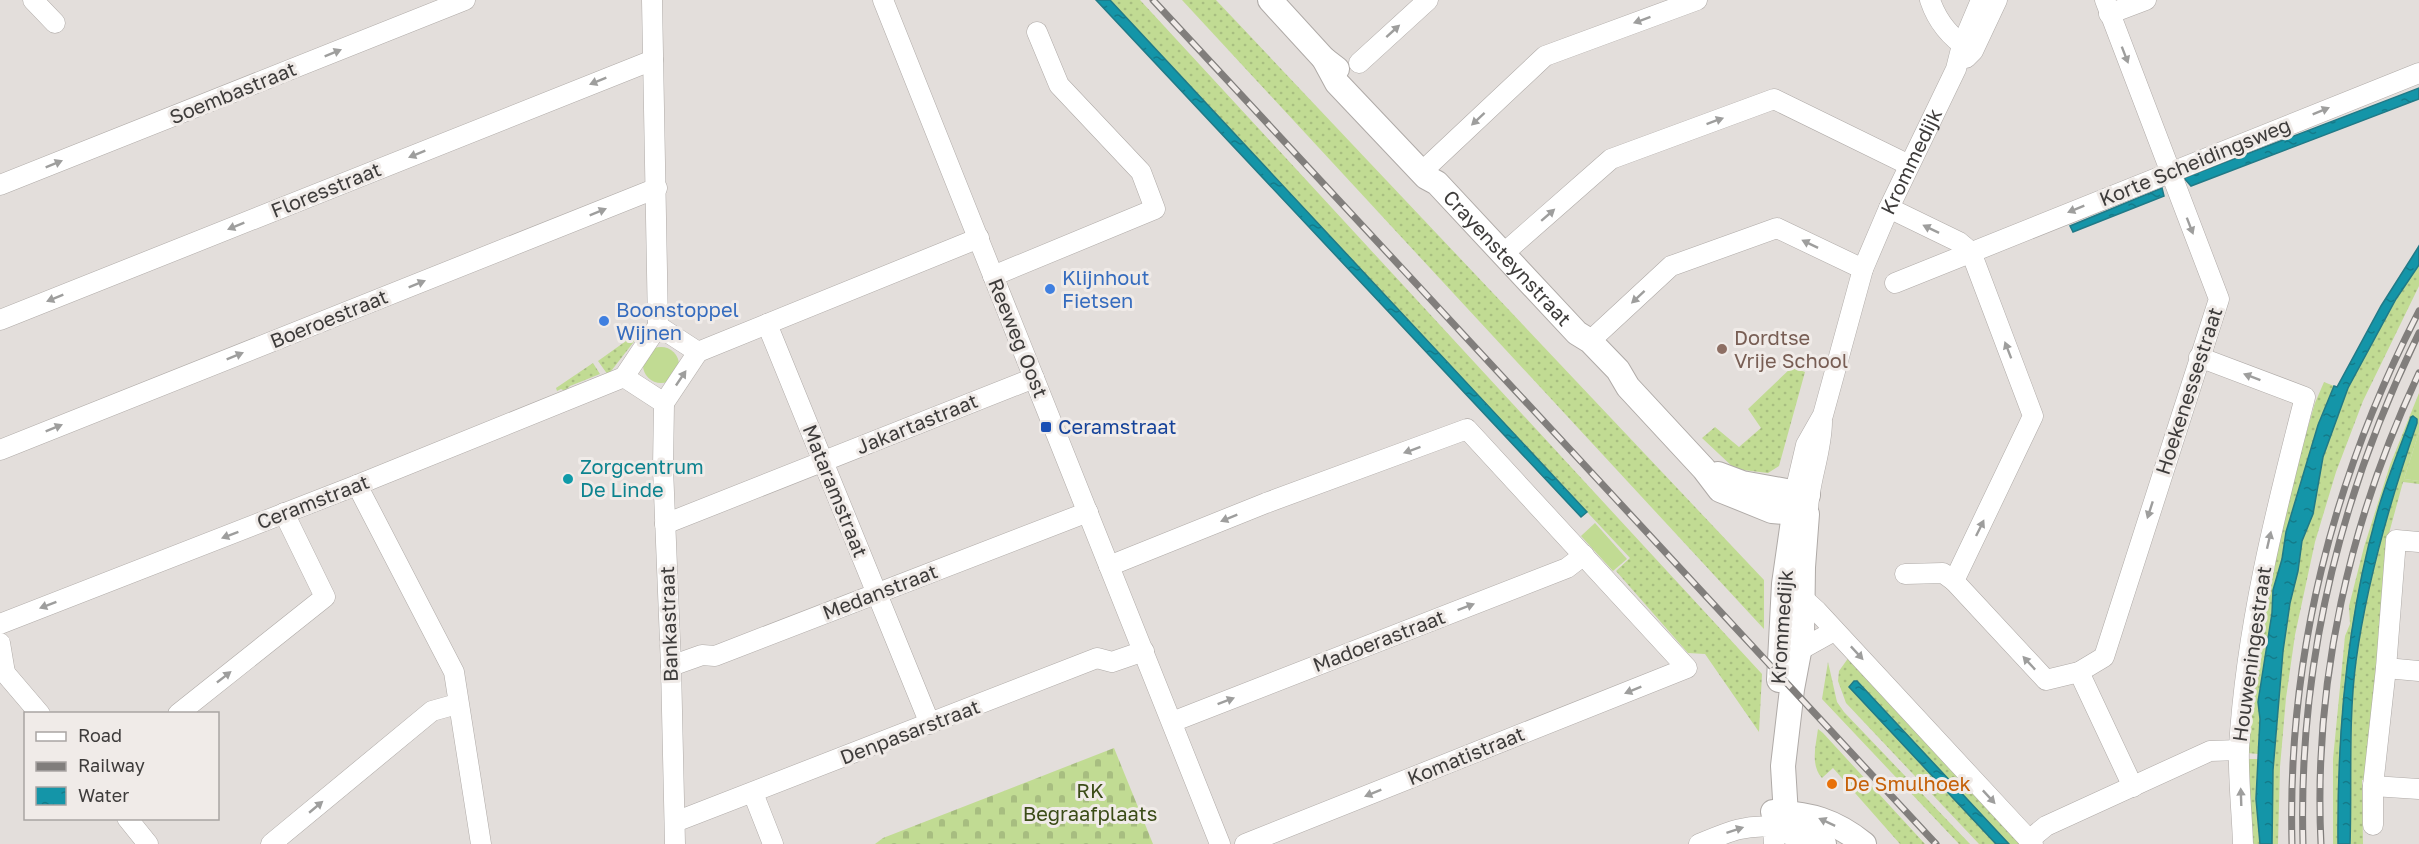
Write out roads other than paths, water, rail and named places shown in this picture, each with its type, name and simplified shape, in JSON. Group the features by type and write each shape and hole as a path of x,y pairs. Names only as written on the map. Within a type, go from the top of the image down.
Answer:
{"main road":[{"name":"Crayensteynstraat","path":"1270,0 1324,59 1337,83 1426,177 1433,174 1583,337 1618,370 1628,387 1704,469 1801,503"},
{"name":"Krommedijk","path":"1780,829 1772,750 1782,650 1793,590 1801,503"},
{"name":"Krommedijk","path":"1780,829 1783,766 1802,636 1793,590"},
{"path":"1780,829 1807,814 1847,832 1864,844"},
{"path":"1780,829 1824,844"}],"street":[{"path":"33,0 55,23"},
{"name":"Soembastraat","path":"0,185 465,0"},
{"path":"652,0 658,326 624,376 664,403 698,352 979,238"},
{"name":"Reeweg Oost","path":"883,0 1220,844"},
{"path":"1359,63 1428,0"},
{"path":"1433,174 1545,56 1697,0"},
{"path":"1930,0 1935,17 1967,48"},
{"path":"1967,48 1981,0"},
{"path":"1967,48 1997,0"},
{"path":"2107,7 2146,0"},
{"name":"Hoekenessestraat","path":"1954,581 2046,680 2079,672 2104,657 2219,299 2107,7"},
{"path":"993,276 1155,209 1141,172 1059,85 1037,32"},
{"name":"Krommedijk","path":"1801,503 1806,445 1822,415 1863,269 1888,208 1967,48"},
{"name":"Floresstraat","path":"0,320 653,60"},
{"name":"Korte Scheidingsweg","path":"1895,283 2169,171 2419,73"},
{"path":"1504,253 1611,159 1774,99 1909,165"},
{"name":"Boeroestraat","path":"0,450 657,188"},
{"path":"1888,208 1959,242 1971,252 2033,416 1954,581 1943,573 1905,574"},
{"path":"1583,337 1671,266 1777,228 1863,269"},
{"name":"Mataramstraat","path":"767,324 930,724"},
{"path":"658,326 698,352"},
{"name":"Houweningestraat","path":"2199,357 2305,397 2278,501 2253,618 2239,750 2243,844"},
{"name":"Ceramstraat","path":"0,624 357,485 624,376"},
{"name":"Jakartastraat","path":"665,524 1034,378"},
{"name":"Bankastraat","path":"664,403 665,524 675,844"},
{"path":"1109,566 1266,503 1467,429 1584,555"},
{"path":"357,485 454,672 457,704 480,844"},
{"name":"Medanstraat","path":"671,666 702,655 715,656 1088,512"},
{"path":"181,712 325,597 284,513"},
{"path":"2373,825 2373,786 2386,668 2396,540 2419,542"},
{"name":"Komatistraat","path":"1245,844 1687,668 1584,555"},
{"name":"Madoerastraat","path":"1172,722 1567,568 1584,555"},
{"path":"1793,590 2031,842 2046,826 2210,751 2239,750"},
{"path":"1798,651 1834,631"},
{"path":"0,643 3,675 38,712"},
{"name":"Denpasarstraat","path":"675,822 1097,658 1112,662 1144,651"},
{"path":"2386,668 2419,671"},
{"path":"2079,672 2133,787"},
{"path":"271,844 432,711 457,704"},
{"path":"2373,786 2419,789"},
{"path":"753,793 774,844"},
{"path":"128,820 139,841"},
{"path":"1699,844 1755,825 1780,829"}],"water":[{"path":"1096,0 1110,0 1587,512 1581,517"},
{"path":"2419,88 2419,99 2191,186 2184,178"},
{"path":"2162,188 2164,196 2073,232 2070,226"},
{"path":"2419,246 2419,265 2396,299 2348,388 2323,457 2313,514 2302,541 2283,651 2273,770 2272,844 2260,844 2256,799 2260,719 2258,702 2272,613 2273,590 2282,559 2286,532 2318,425 2334,386 2337,387 2381,306"},
{"path":"2413,416 2417,419 2417,423 2380,541 2366,601 2356,661 2352,706 2350,844 2338,844 2339,761 2345,679 2357,598 2380,504"},
{"path":"1857,681 2009,844 1996,844 1849,687"}],"railway":[{"path":"1153,0 1936,844"},
{"path":"2292,844 2292,774 2298,705 2307,637 2321,570 2362,438 2419,311"},
{"path":"2303,844 2303,777 2308,711 2329,582 2346,518 2367,456 2391,394 2419,333"},
{"path":"2321,844 2320,783 2323,722 2330,662 2341,602 2373,485 2419,373"}],"place":[{"name":"Klijnhout Fietsen","path":"1050,289"},
{"name":"Boonstoppel Wijnen","path":"604,321"},
{"name":"Dordtse Vrije School","path":"1722,349"},
{"name":"Ceramstraat","path":"1046,427"},
{"name":"Zorgcentrum De Linde","path":"568,479"},
{"name":"De Smulhoek","path":"1832,784"}],"park label":[{"name":"RK Begraafplaats","path":"1090,802"}]}
